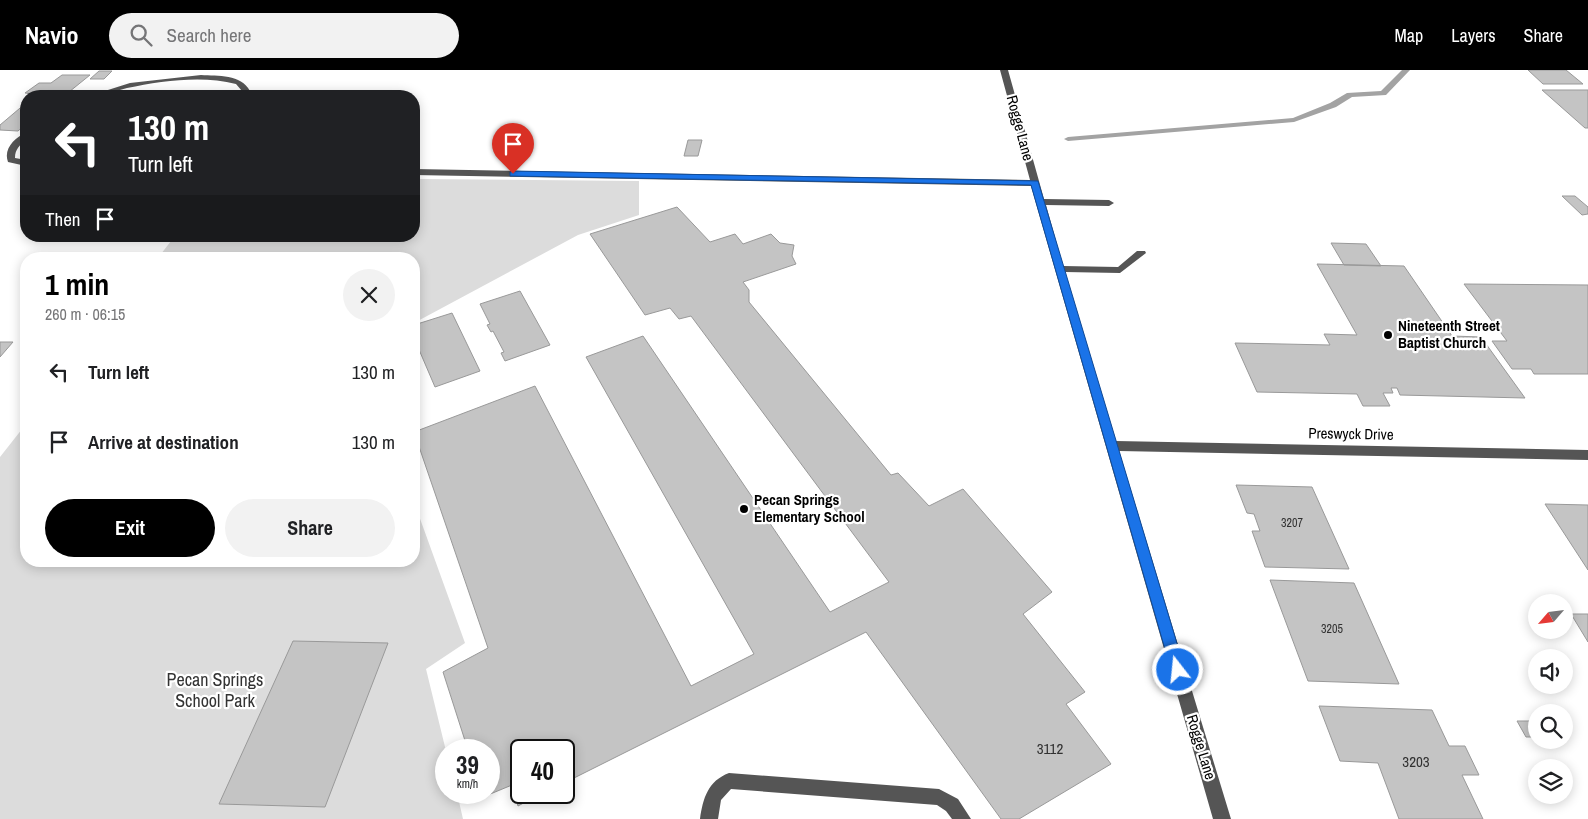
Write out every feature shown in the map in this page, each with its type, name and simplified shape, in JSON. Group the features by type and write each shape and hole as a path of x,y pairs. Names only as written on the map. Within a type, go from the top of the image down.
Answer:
{"street":[{"name":"Rogge Lane","path":"1004,70 1040,202 1222,819"},
{"path":"113,90 149,82 210,78 240,82 244,85 246,90"},
{"path":"20,141 11,149 10,157 11,160 20,162"},
{"path":"420,172 1035,183"},
{"path":"1040,202 1109,203"},
{"path":"1060,269 1120,270 1141,253"},
{"name":"Preswyck Drive","path":"1113,446 1588,454"},
{"path":"709,819 712,797 719,786 729,781 939,797 952,805 962,819"}],"green space":[{"path":"420,179 639,181 639,215 578,235 420,320 420,252 162,252 170,242 420,242"},
{"name":"Pecan Springs School Park","path":"20,432 20,567 420,567 420,519 465,643 426,669 443,739 435,739 435,804 460,804 463,819 0,819 0,457"}],"building":[{"path":"1528,70 1566,70 1583,84 1543,84"},
{"path":"99,71 112,71 104,79 90,79"},
{"path":"62,75 90,75 71,90 29,90 39,83 51,83"},
{"path":"1542,90 1588,90 1588,128 1585,128"},
{"path":"20,108 20,129 18,131 0,130 0,125"},
{"path":"688,140 702,140 698,156 684,156"},
{"path":"1562,196 1575,196 1588,207 1588,214 1582,215"},
{"path":"677,207 710,242 735,234 743,244 771,234 780,243 794,245 792,256 796,264 743,282 749,290 749,302 891,475 898,473 929,506 963,489 1052,592 1023,614 1085,692 1066,704 1111,764 1019,819 1001,819 866,632 575,778 575,739 510,739 510,786 500,790 500,739 464,739 443,672 488,648 420,450 420,430 535,386 691,686 754,654 586,357 643,336 830,612 889,582 691,316 679,319 670,308 645,315 590,234"},
{"path":"1331,243 1366,244 1381,266 1344,265"},
{"name":"Nineteenth Street Baptist Church","path":"1317,264 1404,266 1452,336 1481,337 1525,398 1400,395 1397,388 1391,388 1393,393 1383,393 1390,406 1363,406 1357,394 1257,392 1235,343 1330,345 1324,334 1357,335"},
{"path":"1464,284 1588,285 1588,374 1534,374 1531,369 1512,369 1492,341 1507,341"},
{"path":"520,291 550,345 505,361 501,353 504,352 493,331 491,332 487,325 490,324 480,304"},
{"path":"452,313 480,371 435,387 420,352 420,323"},
{"path":"0,342 13,342 0,357"},
{"path":"1236,485 1312,487 1349,569 1265,567 1252,531 1260,531 1254,514 1247,513"},
{"path":"1545,504 1588,505 1588,570"},
{"path":"1270,580 1354,583 1399,684 1308,681"},
{"path":"1573,614 1588,614 1588,642 1573,617"},
{"path":"293,641 388,643 325,807 219,804"},
{"path":"1319,706 1432,710 1449,746 1465,746 1479,775 1462,775 1483,819 1399,819 1378,763 1340,761"},
{"path":"1517,721 1528,721 1528,737 1526,737"}],"waterway":[{"path":"1068,139 1294,120 1333,105 1350,95 1383,93 1406,70"}],"place":[{"name":"Nineteenth Street Baptist Church","path":"1388,335"},
{"name":"Pecan Springs Elementary School","path":"744,509"}],"route":[{"path":"513,174 1035,183 1178,670"}]}
